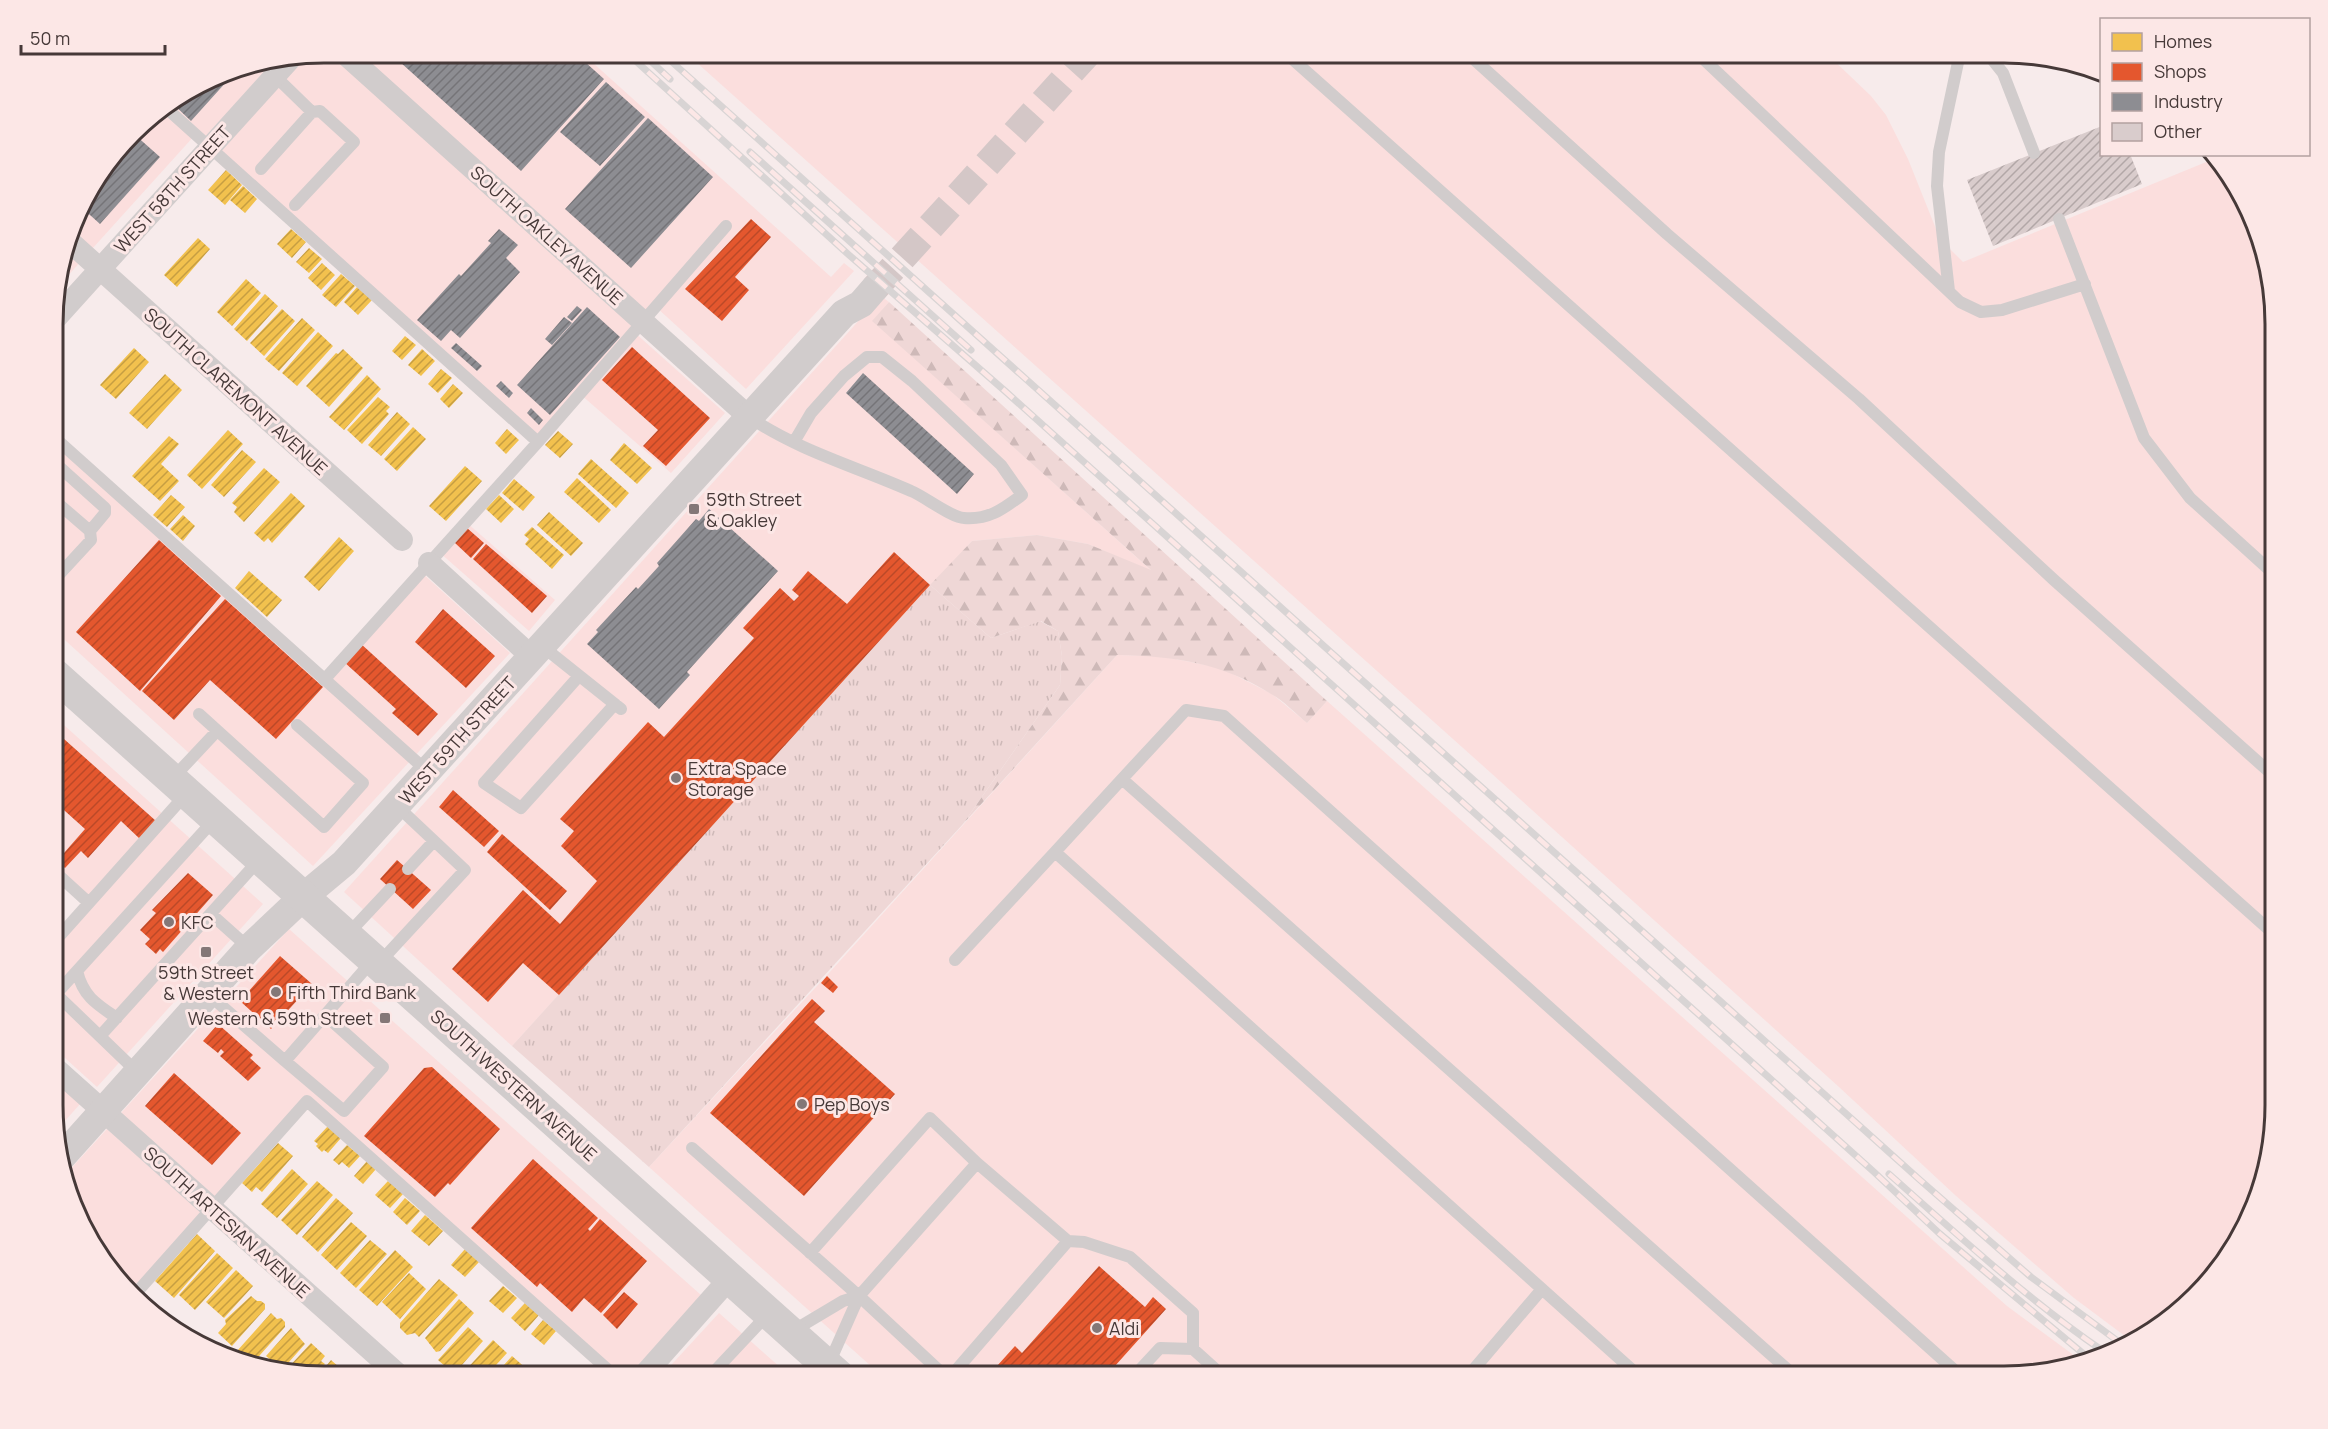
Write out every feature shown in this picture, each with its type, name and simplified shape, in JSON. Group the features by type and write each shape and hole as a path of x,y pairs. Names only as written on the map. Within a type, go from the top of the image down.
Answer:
{"main road":[{"name":"SOUTH WESTERN AVENUE","path":"63,682 827,1366"}],"street":[{"name":"SOUTH OAKLEY AVENUE","path":"356,63 749,417"},
{"name":"WEST 58TH STREET","path":"64,309 283,67"},
{"name":"SOUTH CLAREMONT AVENUE","path":"75,246 402,540"},
{"name":"WEST 59TH STREET","path":"67,1151 249,948 344,862 397,806 844,313 861,304 869,285"},
{"path":"429,563 537,652"},
{"name":"SOUTH ARTESIAN AVENUE","path":"63,1075 389,1366"},
{"path":"652,1366 730,1278"}],"lane":[{"path":"1299,63 2265,925"},
{"path":"1479,63 1658,226 1859,399 2054,580 2265,768"},
{"path":"1709,63 1960,302 1981,312 2002,310 2085,284"},
{"path":"1949,291 1937,186 1939,152 1958,63"},
{"path":"1995,63 2003,73 2034,153"},
{"path":"283,67 312,112"},
{"path":"261,169 312,112 320,111 354,142 295,205"},
{"path":"171,113 538,441"},
{"path":"2059,219 2144,438 2190,498 2265,566"},
{"path":"324,680 726,226"},
{"path":"749,417 771,432 836,462 913,491 962,519 996,514 1022,495 1001,465 912,381 882,357 867,357 844,376 811,413 794,442"},
{"path":"63,445 428,772"},
{"path":"63,470 105,508 105,513 90,531"},
{"path":"63,508 90,531 91,540 63,570"},
{"path":"537,652 579,676 618,707 520,808 484,783 579,676"},
{"path":"955,960 1186,710 1224,716 1950,1366"},
{"path":"199,714 324,827 363,783 297,725"},
{"path":"63,933 179,787 217,731"},
{"path":"1122,779 1784,1366"},
{"path":"285,1060 375,962 465,870 397,806"},
{"path":"63,986 215,819"},
{"path":"408,869 434,841"},
{"path":"1055,852 1628,1366"},
{"path":"101,1035 259,859"},
{"path":"63,879 89,903"},
{"path":"346,936 390,889"},
{"path":"211,914 249,948"},
{"path":"77,971 81,986 88,996 117,1018"},
{"path":"208,994 344,1111 383,1066 325,1015"},
{"path":"63,1000 137,1072"},
{"path":"139,1290 307,1101 604,1366"},
{"path":"810,1252 930,1119 977,1164 1068,1241 1084,1242 1130,1257 1194,1313 1192,1349"},
{"path":"692,1148 934,1366"},
{"path":"835,1366 859,1296 977,1164"},
{"path":"960,1366 1068,1241"},
{"path":"1477,1366 1542,1289"},
{"path":"723,1366 780,1323 859,1296"},
{"path":"1143,1366 1160,1348 1192,1349 1212,1366"}],"shaded area":[{"path":"324,63 593,63 831,277 844,263 854,271 746,389 656,307 634,332 725,413 671,473 580,394 538,442 195,135 67,276 77,240 98,193 139,139 165,117 208,90 240,77 290,65"},
{"path":"697,63 1836,63 1871,96 1886,115 1908,159 1936,229 1947,246 1963,262 2208,161 2230,193 2245,224 2256,256 2263,290 2265,324 2265,1105 2260,1156 2245,1205 2221,1250 2189,1290 2163,1312 2125,1336 2074,1298 1955,1195 1839,1087"},
{"path":"881,296 889,302 873,321 1153,572 1088,544 1037,535 972,541 512,1046 344,892"},
{"path":"63,445 324,680 421,572 510,653 313,866 63,638"},
{"path":"466,522 555,600 529,631 439,552"},
{"path":"1117,655 1160,656 1221,668 1272,694 1307,723 1327,701 2007,1306 2075,1356 2038,1364 2004,1366 871,1366 649,1167 829,973"},
{"path":"63,724 263,904 97,1087 63,1056 63,932 89,903 63,879"},
{"path":"289,929 701,1295 638,1366 604,1366 308,1101 218,1201 121,1113"},
{"path":"63,1087 81,1103 64,1122"},
{"path":"107,1129 205,1216 139,1290 98,1236 83,1205 71,1169"},
{"path":"719,1313 779,1366 670,1366"}],"green space":[{"path":"889,302 1327,701 1307,723 1276,697 1253,683 1216,668 1158,657 1117,655 963,824 1060,685 1062,656 1058,631 1041,621 991,638 930,585 972,541 1037,535 1088,544 1151,570 872,321"},
{"path":"930,585 991,638 1040,621 1058,631 1062,656 1060,685 963,824 649,1167 512,1046"}],"building: Homes":[{"path":"226,170 242,185 225,205 208,190"},
{"path":"243,186 257,199 245,213 230,200"},
{"path":"291,229 306,242 292,258 277,244"},
{"path":"198,238 210,249 177,287 164,275"},
{"path":"309,248 322,259 309,273 296,262"},
{"path":"322,263 335,275 321,290 308,278"},
{"path":"341,274 355,286 336,307 322,295"},
{"path":"246,279 261,293 232,326 217,312"},
{"path":"358,286 372,300 358,315 344,302"},
{"path":"265,294 278,306 247,341 234,329"},
{"path":"282,309 295,321 264,356 250,343"},
{"path":"302,318 315,330 279,371 265,359"},
{"path":"318,332 333,346 297,386 282,373"},
{"path":"405,336 416,345 402,360 392,351"},
{"path":"134,348 149,362 116,399 100,385"},
{"path":"343,349 363,368 329,407 306,386 336,353 338,354"},
{"path":"422,349 435,361 421,376 408,365"},
{"path":"441,369 452,378 438,393 428,384"},
{"path":"165,374 182,390 147,429 129,413"},
{"path":"367,375 381,389 344,430 329,417"},
{"path":"453,384 463,393 449,408 440,399"},
{"path":"378,397 390,407 386,411 389,414 362,444 347,430"},
{"path":"397,412 410,424 381,456 368,445"},
{"path":"413,427 426,439 397,471 384,459"},
{"path":"507,429 519,440 506,454 495,443"},
{"path":"228,430 243,444 202,489 187,475"},
{"path":"558,431 573,444 560,458 545,445"},
{"path":"169,436 179,444 161,464 179,481 160,501 132,476"},
{"path":"624,443 652,468 637,484 610,460"},
{"path":"242,450 256,462 224,497 211,485"},
{"path":"591,459 629,493 616,508 578,474"},
{"path":"465,466 482,481 446,521 429,506"},
{"path":"264,468 280,482 244,522 234,512 237,507 232,503"},
{"path":"577,478 611,510 599,523 564,492"},
{"path":"514,479 535,497 523,511 502,493"},
{"path":"291,493 305,506 272,543 268,538 264,542 254,533"},
{"path":"171,495 185,507 167,527 153,515"},
{"path":"499,495 514,509 501,523 486,509"},
{"path":"549,512 583,543 571,556 537,525"},
{"path":"183,515 195,526 183,541 170,529"},
{"path":"532,527 564,555 552,569 525,544 529,539 524,535"},
{"path":"339,537 354,551 319,591 304,577"},
{"path":"249,571 282,600 267,617 235,588"},
{"path":"328,1126 341,1138 328,1153 324,1150 322,1152 314,1141"},
{"path":"278,1143 293,1156 262,1192 256,1187 252,1192 242,1183"},
{"path":"347,1145 360,1156 349,1168 342,1162 339,1165 333,1160"},
{"path":"367,1161 376,1169 363,1184 354,1176"},
{"path":"292,1169 308,1184 277,1218 261,1204"},
{"path":"317,1181 333,1195 297,1235 281,1220"},
{"path":"388,1181 403,1194 390,1208 375,1195"},
{"path":"336,1198 353,1213 318,1252 302,1237"},
{"path":"405,1198 420,1211 407,1225 393,1212"},
{"path":"425,1215 443,1231 429,1246 411,1231"},
{"path":"351,1222 367,1236 337,1270 321,1255"},
{"path":"197,1234 215,1251 174,1298 155,1281"},
{"path":"370,1240 387,1254 356,1288 340,1273"},
{"path":"465,1249 479,1262 465,1277 451,1265"},
{"path":"395,1250 413,1267 377,1306 359,1290"},
{"path":"217,1253 233,1268 195,1310 179,1295"},
{"path":"236,1270 253,1286 224,1318 206,1302"},
{"path":"409,1273 426,1289 400,1319 382,1302"},
{"path":"439,1279 458,1295 419,1337 415,1333 407,1335 400,1328 400,1323"},
{"path":"503,1286 517,1298 503,1313 489,1301"},
{"path":"251,1296 265,1304 265,1309 232,1346 218,1333 226,1324 225,1320"},
{"path":"459,1299 474,1313 440,1351 436,1352 425,1338"},
{"path":"525,1303 539,1315 525,1331 511,1318"},
{"path":"271,1313 277,1319 281,1318 285,1322 285,1327 258,1357 237,1351"},
{"path":"543,1320 556,1331 544,1345 531,1334"},
{"path":"468,1327 483,1341 461,1366 445,1366 438,1360"},
{"path":"291,1328 305,1344 288,1364 272,1361 266,1356"},
{"path":"493,1340 507,1353 495,1366 469,1366"},
{"path":"311,1343 325,1356 321,1361 325,1364 323,1366 291,1364"},
{"path":"512,1356 523,1366 503,1366"},
{"path":"331,1360 338,1366 326,1366"}],"building: Shops":[{"path":"751,219 771,237 735,277 749,290 722,321 685,289"},
{"path":"632,347 710,418 666,466 643,446 658,430 602,380"},
{"path":"467,528 484,543 471,558 454,542"},
{"path":"159,540 221,596 140,691 76,632"},
{"path":"486,544 547,596 532,613 473,559"},
{"name":"Extra Space Storage","path":"894,552 930,585 559,995 523,963 488,1002 452,969 523,890 560,924 597,881 561,846 574,831 560,819 648,722 664,737 754,638 743,628 780,588 794,601 799,596 792,590 808,571 847,604"},
{"path":"225,599 323,687 276,739 210,680 174,720 142,691"},
{"path":"443,609 495,656 466,688 415,642"},
{"path":"360,643 438,714 418,736 392,713 396,709 343,661"},
{"path":"63,738 156,821 140,839 121,821 88,858 81,851 65,868 63,854 85,829 63,809"},
{"path":"453,790 499,831 484,847 439,807"},
{"path":"502,834 567,891 550,910 487,852"},
{"path":"397,860 431,890 413,909 380,879"},
{"name":"KFC","path":"188,873 213,895 163,952 160,949 156,954 145,944 150,939 140,930 156,913 152,910"},
{"name":"Fifth Third Bank","path":"280,956 312,984 271,1029 240,1001"},
{"path":"827,976 838,987 833,993 821,983"},
{"name":"Pep Boys","path":"812,999 825,1011 814,1022 895,1094 804,1196 710,1113"},
{"path":"218,1024 253,1055 250,1058 261,1068 248,1081 220,1056 224,1052 221,1049 218,1053 203,1041"},
{"path":"432,1067 500,1129 450,1185 448,1183 435,1197 364,1136 424,1068"},
{"path":"174,1073 241,1133 212,1165 145,1106"},
{"path":"533,1159 598,1218 588,1229 590,1231 600,1219 647,1261 601,1313 584,1298 572,1312 540,1283 537,1287 471,1228"},
{"name":"Aldi","path":"1099,1266 1145,1307 1153,1297 1166,1309 1115,1366 997,1366 1015,1346 1022,1353"},
{"path":"624,1292 638,1304 617,1329 603,1315"}],"building: Industry":[{"path":"401,63 586,63 604,79 521,171"},
{"path":"226,82 191,121 177,108"},
{"path":"606,82 645,117 600,166 560,132"},
{"path":"648,118 713,177 631,268 565,209"},
{"path":"139,139 160,157 100,224 88,213 90,208 107,179"},
{"path":"499,229 518,245 506,258 520,272 460,338 451,330 441,341 417,320 491,243 488,241"},
{"path":"577,306 582,310 572,321 567,317"},
{"path":"587,307 620,337 550,415 517,385"},
{"path":"564,317 572,323 552,345 545,339"},
{"path":"456,343 482,366 477,371 451,348"},
{"path":"863,373 974,474 957,494 846,393"},
{"path":"501,381 513,393 509,398 496,386"},
{"path":"531,408 543,420 539,425 527,413"},
{"path":"709,509 778,571 687,672 690,675 659,709 587,644 598,632 596,630 659,566 657,563 696,519 699,521"}],"building: Other":[{"path":"2100,127 2100,156 2131,156 2142,184 1993,246 1967,180"}],"tunnel":[{"path":"874,289 1079,63"}],"railway":[{"path":"638,63 849,255 1005,391 1874,1172 1940,1234 2083,1354"},
{"path":"653,63 670,79"},
{"path":"673,63 1920,1180 2031,1277 2117,1340"},
{"path":"750,152 971,350"},
{"path":"1889,1174 2020,1288 2099,1348"}],"place":[{"name":"59th Street & Oakley","path":"694,509"},
{"name":"Extra Space Storage","path":"676,778"},
{"name":"KFC","path":"169,922"},
{"name":"59th Street & Western","path":"206,952"},
{"name":"Fifth Third Bank","path":"276,992"},
{"name":"Western & 59th Street","path":"385,1018"},
{"name":"Pep Boys","path":"802,1104"},
{"name":"Aldi","path":"1097,1328"}]}
